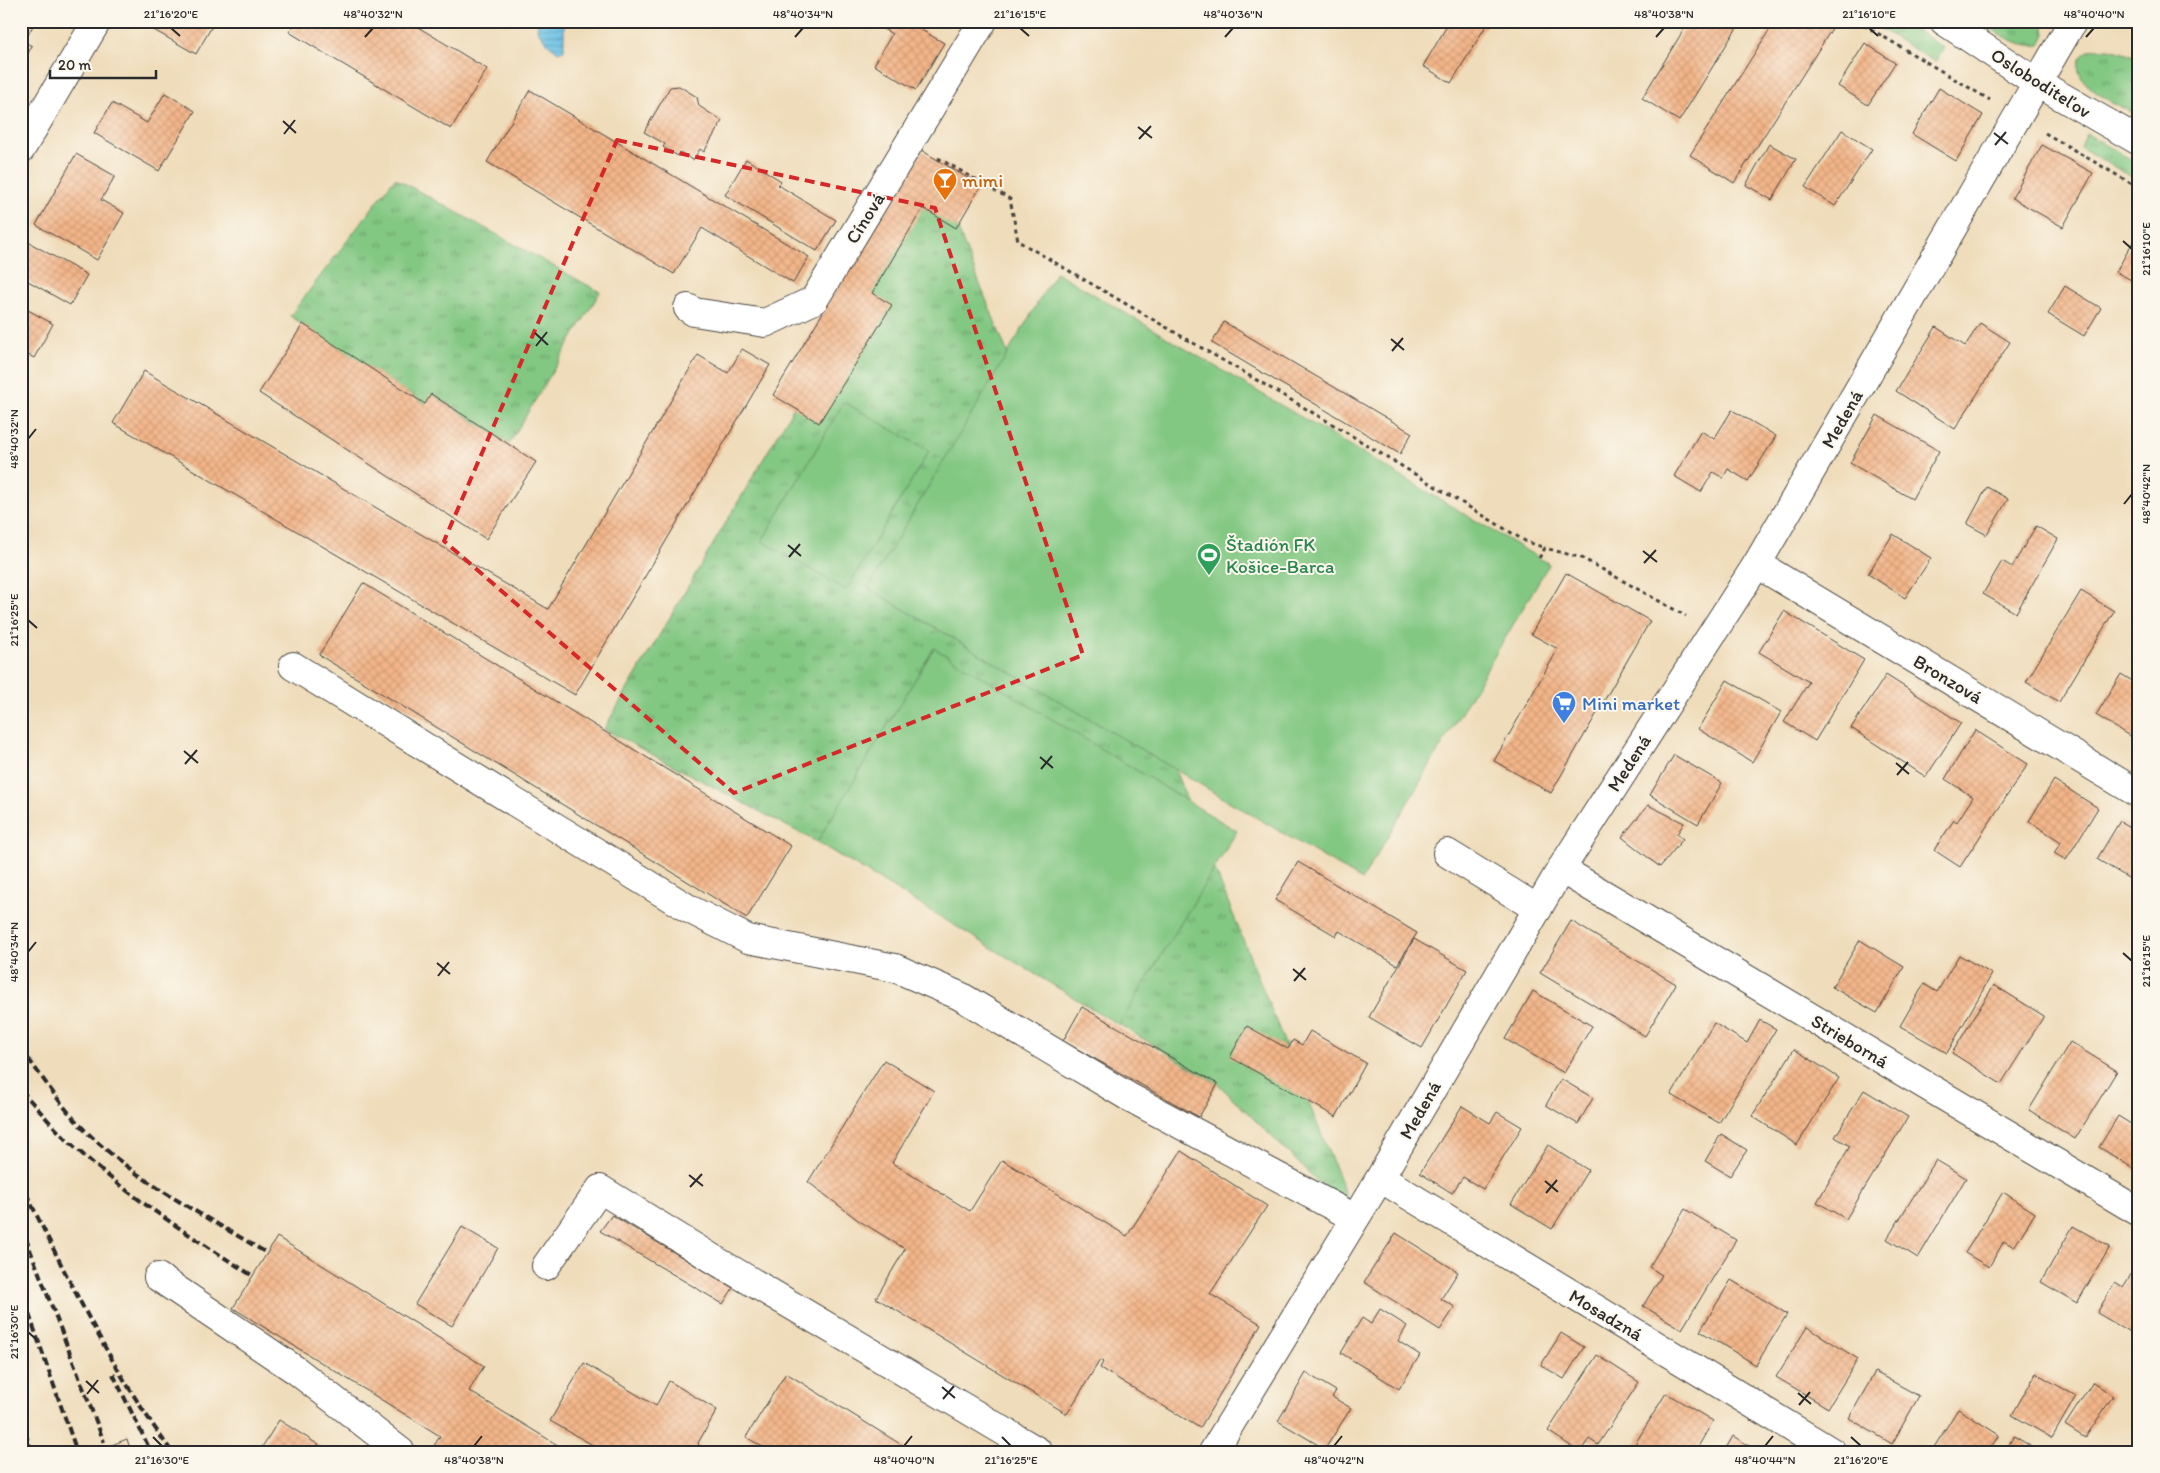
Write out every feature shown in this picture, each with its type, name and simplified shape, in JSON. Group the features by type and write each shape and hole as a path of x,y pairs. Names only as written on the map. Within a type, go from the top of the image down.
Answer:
{"street":[{"path":"21,149 97,21"},
{"name":"Cínová","path":"688,308 694,312 765,323 814,300 983,21"},
{"name":"Osloboditeľov","path":"1944,21 2036,82 2139,141"},
{"name":"Medená","path":"1213,1452 1380,1178 1561,870 1757,564 2072,21"},
{"name":"Bronzová","path":"1757,564 2139,794"},
{"path":"293,666 690,908 748,939 895,968 960,996 1129,1097 1355,1218"},
{"path":"1447,854 1538,909"},
{"name":"Strieborná","path":"1561,870 2139,1212"},
{"name":"Mosadzná","path":"1380,1178 1832,1452"},
{"path":"546,1266 600,1188 715,1260 1039,1452"},
{"path":"158,1277 296,1371 401,1452"}],"path":[{"path":"911,142 1010,199 1018,241 1339,428 1525,541 1582,558 1691,619"},
{"path":"1539,558 1546,548"}],"highlighted area":[{"path":"617,140 935,208 1083,655 734,793 444,541"}],"green space":[{"path":"1883,21 1901,21 1944,48 1935,62 1879,28"},
{"path":"1979,21 2043,21 2045,34 2040,45 2023,44 2015,42"},
{"path":"2097,49 2109,49 2139,57 2139,116 2100,95 2083,80 2079,71 2080,59 2086,52"},
{"path":"2087,134 2139,164 2132,177 2080,147"},
{"path":"934,170 1355,1218 1218,1084 817,842 604,729"},
{"path":"395,178 600,292 509,444 432,394 425,404 290,316"},
{"name":"Štadión FK Košice-Barca","path":"1056,272 1549,564 1362,880 868,588"},
{"path":"844,402 929,451 846,590 762,541"},
{"path":"934,648 1237,831 1119,1025 817,842"}],"water":[{"path":"538,21 564,21 564,50 558,52 547,43 537,30"}],"building":[{"path":"21,21 35,22 24,42 32,46 21,65"},
{"path":"156,21 215,21 196,54 152,29"},
{"path":"296,21 408,21 487,69 451,129 289,32"},
{"path":"870,21 913,21 911,24 944,43 916,90 874,65 892,34"},
{"path":"1450,21 1489,21 1451,83 1423,66"},
{"path":"1689,21 1741,21 1679,121 1642,98"},
{"path":"1775,21 1824,21 1833,27 1734,183 1690,155"},
{"path":"1865,43 1895,63 1868,105 1838,86"},
{"path":"679,86 697,97 699,106 722,121 704,152 700,149 693,160 680,152 678,156 663,147 665,144 644,132 670,87"},
{"path":"1939,88 1983,115 1956,161 1912,134"},
{"path":"530,90 809,257 793,283 702,228 674,274 487,162"},
{"path":"165,93 195,111 159,171 94,133 112,103 147,123"},
{"path":"1842,130 1872,149 1835,206 1805,187"},
{"path":"1769,144 1796,159 1772,200 1746,185"},
{"path":"2042,145 2093,173 2063,227 2012,198"},
{"path":"921,150 981,186 956,228 923,208 872,293 892,305 819,423 773,395"},
{"path":"76,154 115,176 101,200 124,213 97,260 36,225"},
{"path":"746,159 781,181 778,185 836,220 817,251 725,195"},
{"path":"2139,231 2139,284 2116,272"},
{"path":"21,238 87,275 70,305 21,277"},
{"path":"2065,286 2101,308 2084,336 2048,314"},
{"path":"21,306 53,324 34,358 21,351"},
{"path":"1224,322 1412,433 1400,454 1212,343"},
{"path":"1980,323 2010,342 1955,429 1896,391 1936,327 1965,346"},
{"path":"303,324 425,404 431,394 536,462 486,539 259,393"},
{"path":"742,349 770,365 575,695 113,423 144,371 548,609 698,355 728,373"},
{"path":"1732,410 1776,436 1748,481 1728,469 1723,478 1713,472 1701,492 1674,476 1701,431 1714,439"},
{"path":"1877,415 1939,451 1912,499 1850,463"},
{"path":"1987,487 2008,499 1987,535 1967,524"},
{"path":"2036,526 2058,539 2016,613 1983,594 2002,561 2012,567"},
{"path":"1893,534 1931,558 1905,598 1868,574"},
{"path":"1566,573 1650,621 1551,793 1494,761 1558,649 1531,634"},
{"path":"363,583 791,846 747,918 319,655"},
{"path":"2081,591 2114,611 2059,702 2026,682"},
{"path":"1784,611 1864,660 1815,741 1784,722 1809,682 1759,652"},
{"path":"2121,674 2139,685 2139,742 2096,715"},
{"path":"1886,675 1961,723 1926,777 1851,728"},
{"path":"1727,680 1781,712 1752,762 1698,729"},
{"path":"1975,730 2028,764 1960,867 1934,850 1954,820 1957,822 1973,797 1945,779"},
{"path":"1674,755 1722,783 1698,824 1650,795"},
{"path":"2054,780 2098,808 2066,860 2054,853 2061,842 2029,821"},
{"path":"1648,805 1684,823 1677,834 1683,839 1660,867 1622,837"},
{"path":"2120,821 2139,832 2138,884 2097,859"},
{"path":"1298,862 1417,933 1397,965 1339,931 1336,936 1275,900"},
{"path":"1571,921 1676,984 1645,1036 1540,973"},
{"path":"1414,939 1467,970 1422,1048 1369,1017"},
{"path":"1860,940 1904,967 1877,1013 1832,987"},
{"path":"1959,955 1992,974 1947,1053 1900,1026 1924,984 1937,992"},
{"path":"1994,985 2044,1016 2001,1084 1952,1053"},
{"path":"1533,991 1592,1026 1564,1073 1505,1039"},
{"path":"1082,1007 1218,1084 1199,1117 1063,1041"},
{"path":"1760,1020 1776,1029 1719,1123 1671,1095 1714,1023 1747,1043"},
{"path":"1247,1026 1288,1049 1293,1040 1302,1045 1310,1031 1366,1063 1336,1117 1230,1057"},
{"path":"2070,1042 2117,1071 2075,1139 2029,1110"},
{"path":"1794,1049 1839,1078 1797,1145 1752,1116"},
{"path":"884,1060 934,1091 892,1163 970,1211 1002,1160 1127,1236 1181,1151 1267,1206 1210,1294 1261,1324 1200,1428 1100,1368 1103,1362 1100,1360 1067,1414 876,1298 905,1249 858,1220 808,1182"},
{"path":"1561,1079 1593,1098 1578,1124 1546,1105"},
{"path":"1864,1090 1908,1117 1846,1219 1817,1202 1850,1146 1835,1137"},
{"path":"1462,1106 1490,1123 1497,1112 1522,1127 1483,1189 1463,1177 1452,1193 1420,1173"},
{"path":"2118,1116 2139,1129 2139,1172 2099,1147"},
{"path":"1721,1134 1747,1150 1730,1176 1705,1161"},
{"path":"1548,1145 1588,1170 1552,1229 1511,1204"},
{"path":"1936,1160 1966,1178 1918,1258 1887,1239"},
{"path":"2003,1192 2035,1213 2014,1247 2004,1241 1989,1267 1965,1253"},
{"path":"1685,1209 1736,1240 1682,1329 1643,1306 1662,1275 1649,1267"},
{"path":"612,1215 733,1288 723,1304 600,1231"},
{"path":"2073,1226 2110,1247 2077,1303 2041,1282"},
{"path":"462,1227 498,1248 452,1326 415,1304"},
{"path":"1396,1233 1458,1272 1441,1299 1455,1307 1440,1330 1364,1282"},
{"path":"277,1237 484,1366 469,1391 569,1452 436,1452 432,1449 440,1436 233,1308"},
{"path":"2139,1262 2139,1328 2135,1335 2097,1313 2115,1282 2123,1287"},
{"path":"1731,1280 1787,1314 1756,1365 1700,1331"},
{"path":"1380,1309 1407,1326 1398,1341 1420,1355 1399,1389 1341,1353 1362,1318 1371,1324"},
{"path":"1807,1327 1858,1359 1828,1408 1776,1377"},
{"path":"1561,1333 1584,1347 1564,1379 1541,1365"},
{"path":"1597,1355 1639,1382 1598,1445 1589,1439 1580,1452 1548,1431"},
{"path":"584,1363 656,1406 669,1381 717,1410 698,1443 701,1452 605,1452 550,1421"},
{"path":"1875,1372 1919,1396 1892,1444 1849,1418"},
{"path":"786,1373 913,1452 771,1452 746,1437"},
{"path":"1306,1373 1336,1391 1332,1397 1351,1408 1325,1449 1278,1421"},
{"path":"2036,1373 2076,1396 2052,1438 2012,1415"},
{"path":"2093,1382 2113,1396 2085,1438 2065,1425"},
{"path":"1666,1393 1713,1421 1695,1452 1637,1452 1632,1449"},
{"path":"1958,1409 1999,1435 1988,1452 1931,1452"},
{"path":"279,1420 330,1452 259,1452"},
{"path":"1733,1436 1759,1452 1724,1452"},
{"path":"2014,1436 2040,1452 2004,1452"},
{"path":"127,1439 131,1452 94,1452"}],"railway":[{"path":"21,1049 73,1118 112,1155 176,1200 265,1252"},
{"path":"21,1090 49,1122 99,1169 185,1232 253,1276"},
{"path":"21,1183 72,1287 109,1355 172,1452"},
{"path":"21,1226 104,1442"},
{"path":"21,1291 77,1452"},
{"path":"113,1374 151,1452"},
{"path":"21,1421 32,1452"}],"place":[{"name":"mimi","path":"945,201"},
{"name":"Štadión FK Košice-Barca","path":"1209,576"},
{"name":"Mini market","path":"1564,724"}]}
